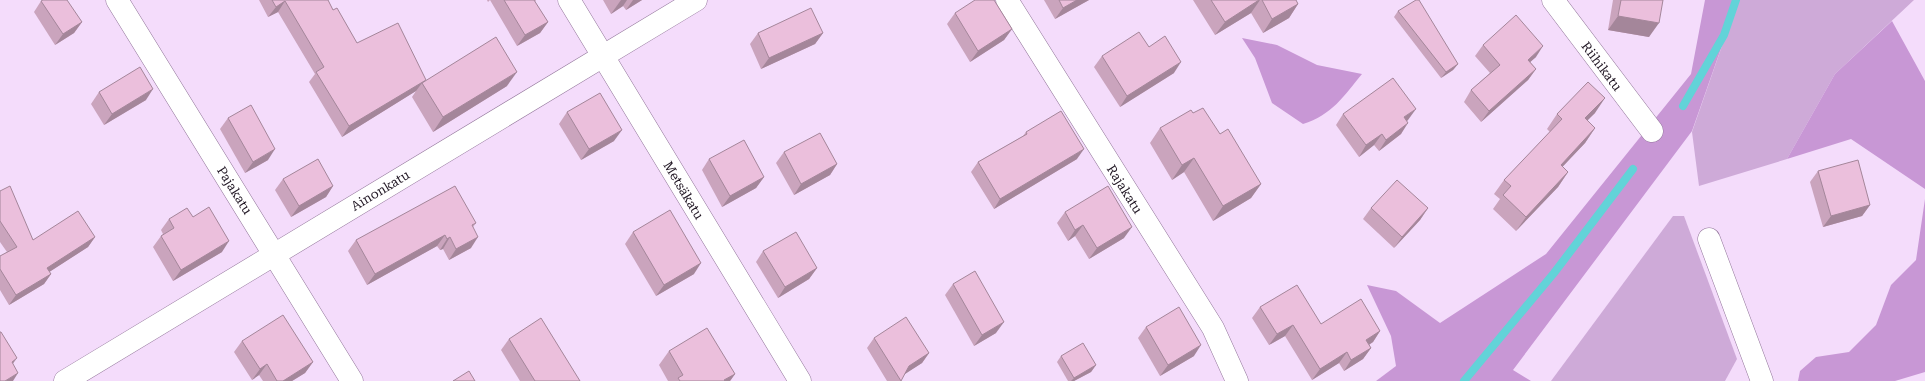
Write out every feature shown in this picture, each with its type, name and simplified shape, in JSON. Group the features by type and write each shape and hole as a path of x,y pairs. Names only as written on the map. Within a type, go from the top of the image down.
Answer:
{"street":[{"name":"Pajakatu","path":"117,0 352,381"},
{"name":"Metsäkatu","path":"569,0 800,381"},
{"name":"Ainonkatu","path":"65,381 274,253 696,0"},
{"name":"Rajakatu","path":"1007,0 1212,328 1237,381"},
{"name":"Riihikatu","path":"1553,0 1652,131"},
{"path":"1709,239 1762,381"}],"shaded area":[{"path":"1705,0 1738,0 1692,131 1513,370 1531,381 1376,381 1396,366 1391,336 1367,285 1396,291 1440,323 1546,254 1691,74"},
{"path":"1738,0 1914,0 1835,74 1787,159 1699,186 1692,132"},
{"path":"1892,21 1925,81 1925,189 1851,139 1787,159 1835,74"},
{"path":"1242,38 1277,45 1317,65 1362,74 1337,104 1330,110 1303,124 1272,103 1255,58"},
{"path":"1925,199 1925,372 1895,381 1798,381 1800,371 1816,357 1849,352 1876,325 1891,285 1916,260"},
{"path":"1673,216 1684,216 1737,359 1725,381 1551,381"}],"building":[{"path":"67,0 82,22 63,34 41,1"},
{"path":"272,0 328,0 333,10 337,8 357,43 398,23 426,80 349,126 316,72 324,67 285,1 276,7"},
{"path":"504,0 534,0 548,22 525,35"},
{"path":"975,0 994,0 1012,29 978,51 955,13"},
{"path":"1059,0 1077,0 1063,8"},
{"path":"1211,0 1259,0 1225,22"},
{"path":"1262,0 1296,0 1298,4 1272,19"},
{"path":"1416,0 1419,0 1458,64 1446,72 1398,11"},
{"path":"1621,0 1663,0 1659,23 1618,16"},
{"path":"811,8 823,33 769,58 758,33"},
{"path":"1516,15 1543,46 1528,60 1536,69 1489,111 1471,90 1500,65 1483,45"},
{"path":"1139,32 1149,47 1165,36 1181,62 1127,96 1102,56"},
{"path":"496,37 517,72 443,117 422,83"},
{"path":"140,67 153,89 112,114 99,92"},
{"path":"1393,78 1416,109 1404,117 1408,123 1386,140 1382,134 1366,145 1343,114"},
{"path":"1588,82 1605,98 1585,118 1595,128 1561,165 1568,172 1526,217 1503,195 1511,186 1504,180 1562,119 1557,114"},
{"path":"600,93 622,130 589,149 567,112"},
{"path":"251,105 275,149 253,162 228,118"},
{"path":"1203,108 1220,134 1228,129 1261,184 1223,206 1194,158 1182,165 1160,128 1191,110 1193,113"},
{"path":"1061,111 1084,149 1000,199 978,162 1027,134 1026,132"},
{"path":"820,133 837,164 801,184 784,152"},
{"path":"744,140 764,177 730,196 709,159"},
{"path":"318,159 333,186 299,206 283,179"},
{"path":"1858,160 1870,205 1831,216 1818,171"},
{"path":"1397,180 1428,208 1402,237 1371,208"},
{"path":"10,186 33,240 78,211 95,237 47,268 51,274 16,295 0,269 0,256 17,247 0,221 0,191"},
{"path":"455,186 476,223 472,225 478,237 456,249 450,237 447,239 445,235 375,274 356,240"},
{"path":"1108,186 1132,227 1097,248 1083,225 1075,230 1065,212"},
{"path":"209,207 229,241 181,270 161,236 174,228 169,219 187,208 193,217"},
{"path":"670,210 701,263 664,285 633,232"},
{"path":"796,232 817,268 785,287 763,251"},
{"path":"975,271 1004,322 982,335 953,284"},
{"path":"1297,285 1321,324 1361,299 1380,331 1366,340 1371,348 1351,360 1347,352 1320,369 1293,325 1277,334 1260,307"},
{"path":"1179,307 1201,345 1168,365 1146,327"},
{"path":"283,315 313,362 283,381 277,381 267,364 260,369 242,341"},
{"path":"906,317 929,353 909,366 901,381 874,338"},
{"path":"541,318 580,381 535,381 509,339"},
{"path":"707,328 735,374 724,380 725,381 680,381 678,378 683,375 669,351"},
{"path":"0,332 17,358 12,362 18,373 5,381 0,381"},
{"path":"1083,343 1096,365 1074,378 1061,356"},
{"path":"469,371 475,381 453,381"}],"waterway":[{"path":"1683,106 1724,35 1736,0"},
{"path":"1464,381 1554,273 1633,169"}]}
